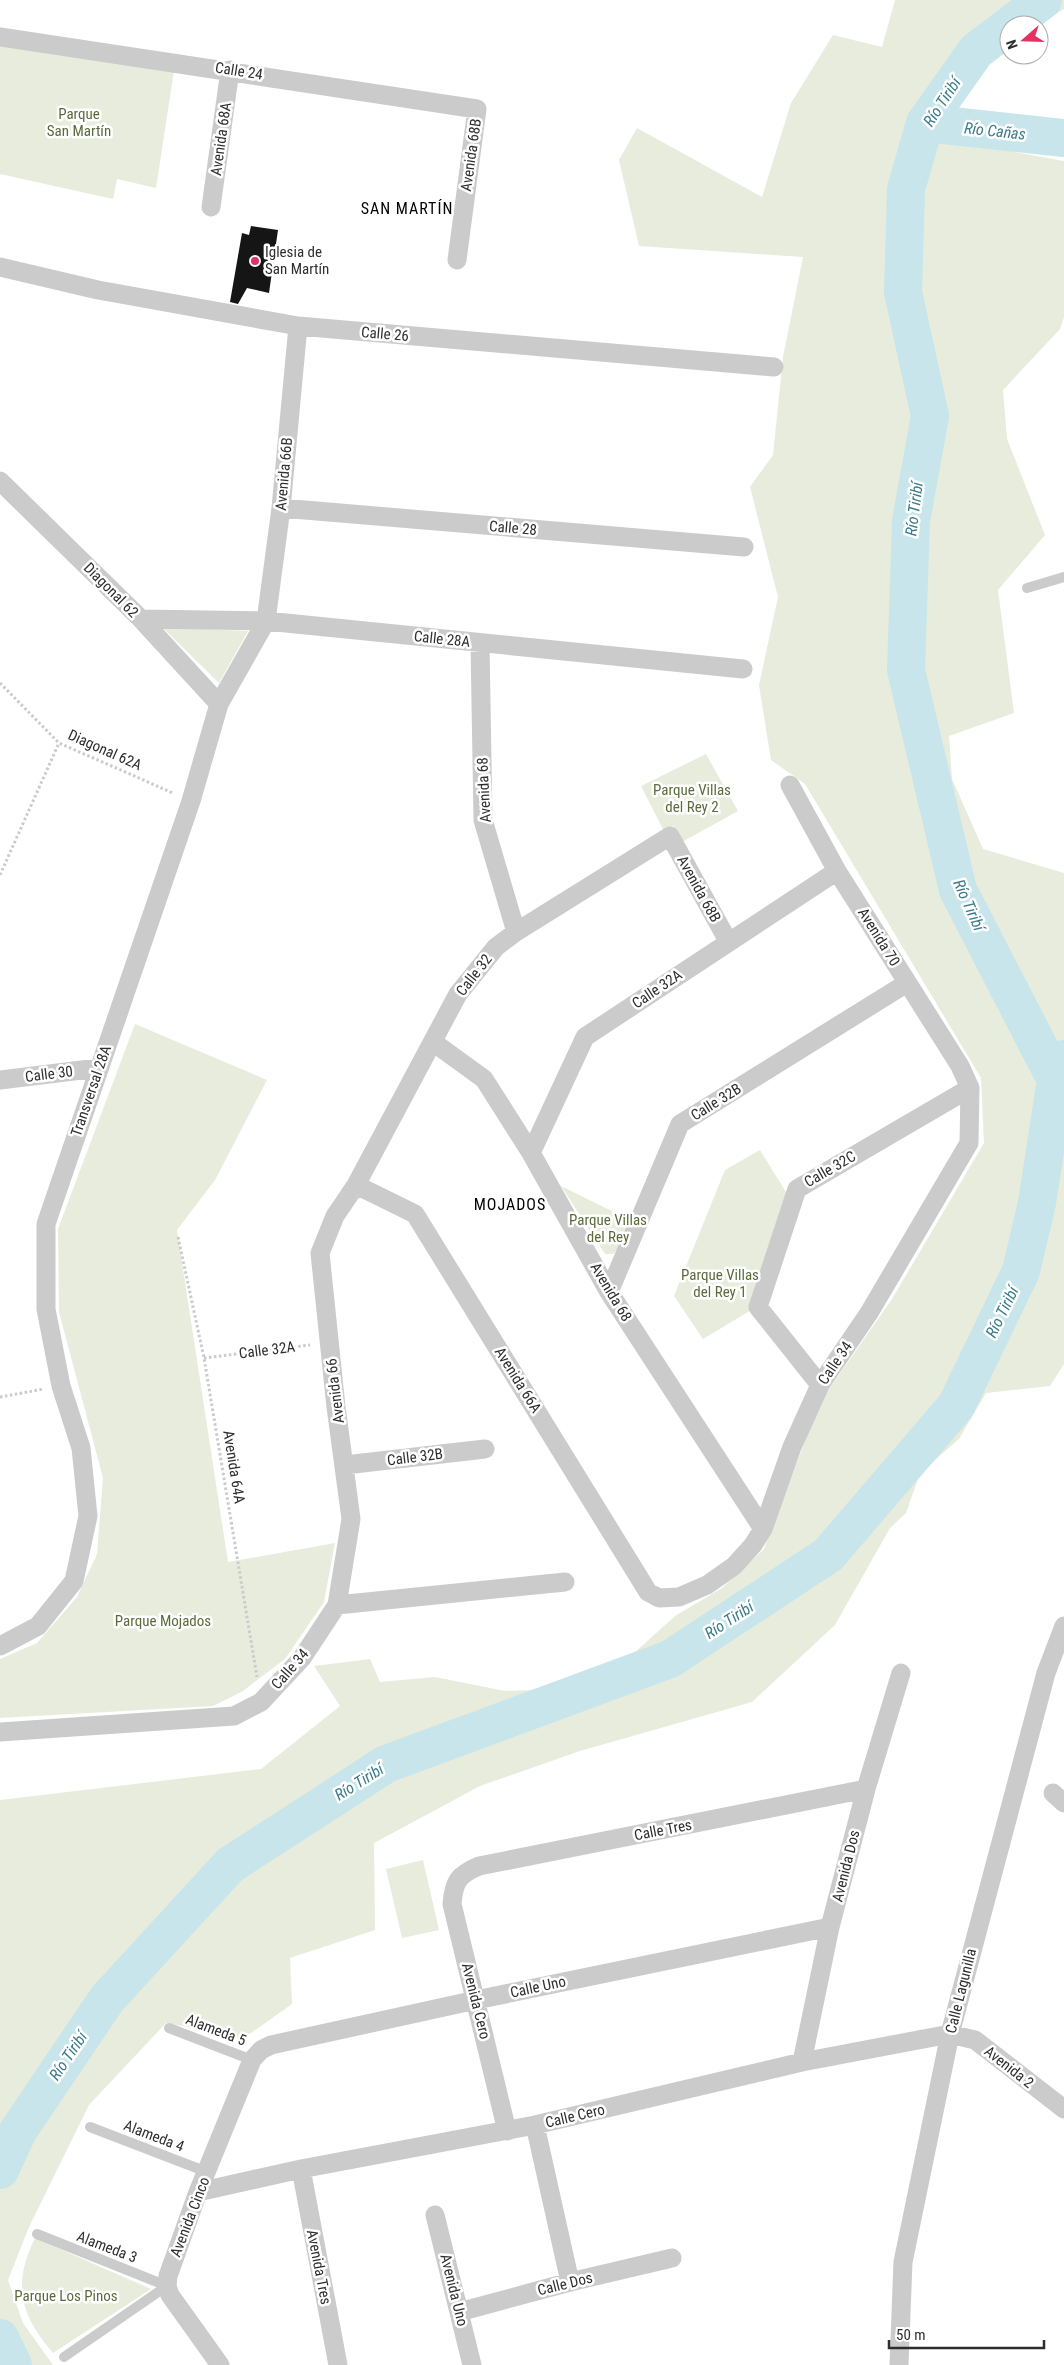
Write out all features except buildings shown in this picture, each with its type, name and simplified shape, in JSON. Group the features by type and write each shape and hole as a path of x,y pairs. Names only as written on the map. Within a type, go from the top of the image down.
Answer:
{"street":[{"name":"Calle 24","path":"0,37 230,70 477,109"},
{"name":"Avenida 68A","path":"211,207 230,70"},
{"name":"Avenida 68B","path":"457,260 477,109"},
{"name":"Calle 26","path":"0,267 98,290 298,326 774,367"},
{"name":"Avenida 66B","path":"266,621 281,508 298,326"},
{"name":"Diagonal 62","path":"0,480 140,619 219,704"},
{"name":"Calle 28","path":"281,508 744,547"},
{"name":"Calle 28A","path":"140,619 266,621 743,669"},
{"name":"Transversal 28A","path":"0,1646 38,1626 74,1581 88,1516 81,1448 62,1386 46,1309 46,1224 191,800 219,704 266,621"},
{"name":"Avenida 68","path":"480,643 483,820 516,932"},
{"name":"Avenida 70","path":"790,785 837,871 960,1066 970,1088"},
{"name":"Avenida 68B","path":"670,836 728,941"},
{"name":"Calle 32","path":"356,1185 458,994 496,947 516,932 670,836"},
{"name":"Calle 32A","path":"531,1153 585,1037 728,941 837,871"},
{"name":"Calle 32B","path":"609,1292 680,1124 907,983"},
{"name":"Avenida 68","path":"433,1042 484,1079 531,1153 609,1292 763,1529"},
{"name":"Calle 30","path":"0,1080 98,1068"},
{"name":"Calle 32C","path":"820,1385 758,1307 797,1189 970,1088"},
{"name":"Calle 34","path":"659,1598 679,1597 707,1585 734,1566 753,1545 763,1529 792,1447 820,1385 869,1313 969,1143 970,1088"},
{"name":"Avenida 66","path":"337,1605 350,1519 320,1253 335,1216 356,1185"},
{"name":"Avenida 66A","path":"356,1185 415,1214 648,1592 659,1598"},
{"name":"Calle 32B","path":"345,1465 485,1449"},
{"path":"337,1605 565,1582"},
{"name":"Calle 34","path":"0,1732 234,1716 261,1702 302,1658 337,1605"},
{"name":"Calle Lagunilla","path":"899,2365 903,2262 950,2034 1046,1673 1064,1626"},
{"name":"Avenida Dos","path":"802,2062 830,1928 866,1789 901,1673"},
{"name":"Calle Tres","path":"462,1874 479,1866 866,1789"},
{"name":"Avenida Cero","path":"462,1874 453,1888 452,1904 507,2131"},
{"name":"Calle Uno","path":"252,2060 261,2050 271,2045 476,2000 830,1928"},
{"name":"Calle Cero","path":"198,2192 301,2169 507,2131 802,2062 950,2034"},
{"name":"Avenida 2","path":"950,2034 975,2040 1064,2109"},
{"name":"Avenida Cinco","path":"167,2286 168,2276 198,2192 252,2060"},
{"path":"535,2125 570,2282"},
{"name":"Avenida Tres","path":"301,2169 338,2365"},
{"name":"Avenida Uno","path":"435,2216 472,2365"},
{"name":"Calle Dos","path":"459,2312 570,2282 672,2258"},
{"path":"167,2286 170,2295 220,2365"}],"lane":[{"path":"1027,588 1064,577"},
{"name":"Alameda 5","path":"169,2028 252,2060"},
{"name":"Alameda 4","path":"90,2127 207,2172"},
{"name":"Alameda 3","path":"37,2234 167,2286"},
{"path":"64,2357 167,2286"}],"path":[{"name":"Diagonal 62A","path":"0,683 59,743 191,800"},
{"path":"0,873 59,743"},
{"name":"Avenida 64A","path":"178,1237 204,1358 261,1702"},
{"name":"Calle 32A","path":"204,1358 329,1343"},
{"path":"0,1397 62,1386"}],"green space":[{"path":"895,0 1064,0 1064,9 1049,18 1049,15 999,15 999,49 924,96 977,145 1064,161 1064,317 1060,329 1003,390 1007,439 1045,535 998,590 1014,713 949,736 952,779 983,849 1064,873 1064,1364 1050,1386 986,1393 959,1439 920,1473 906,1513 890,1528 835,1625 752,1702 580,1751 480,1786 374,1843 375,1930 290,1958 292,2004 244,2038 166,2023 89,2105 29,2227 8,2280 23,2323 53,2365 0,2365 0,1800 261,1769 340,1706 314,1666 370,1659 380,1682 435,1677 505,1691 553,1689 621,1665 675,1616 722,1588 764,1549 820,1402 892,1299 984,1143 981,1078 805,784 771,760 759,685 778,597 750,487 773,455 783,357 803,257 639,246 619,160 637,128 762,197 791,103 833,35 882,47"},
{"name":"Parque San Martín","path":"0,41 174,71 156,188 117,179 113,199 0,174"},
{"path":"162,627 248,631 219,683"},
{"name":"Parque Villas del Rey 2","path":"706,754 738,811 682,842 673,826 664,831 641,786"},
{"name":"Parque Mojados","path":"135,1024 267,1080 215,1180 177,1230 228,1562 335,1543 324,1602 285,1659 243,1691 213,1706 0,1718 0,1659 37,1643 77,1597 97,1554 103,1478 59,1312 58,1229"},
{"name":"Parque Villas del Rey 1","path":"760,1150 789,1197 753,1309 703,1339 674,1296 725,1170"},
{"name":"Parque Villas del Rey","path":"561,1186 630,1220 619,1248 613,1254 605,1254"},
{"path":"423,1860 439,1930 402,1938 386,1869"},
{"name":"Parque Los Pinos","path":"35,2238 151,2289 53,2353 33,2325 23,2298 23,2270"}],"waterway":[{"name":"Río Tiribí","path":"1023,15 1043,0"},
{"name":"Río Tiribí","path":"999,34 976,51 925,123 906,189 903,292 930,416 911,521 906,670 958,890 1056,1080"},
{"name":"Río Cañas","path":"925,123 1064,138"},
{"name":"Río Tiribí","path":"0,2170 18,2131 107,1999 230,1865 386,1764 670,1659 828,1555 956,1406 1021,1271 1037,1203 1056,1080 1064,1059"},
{"name":"Río Tiribí","path":"0,2338 13,2365"}],"place":[{"name":"Iglesia de San Martín","path":"255,261"}],"district":[{"name":"SAN MARTÍN","path":"407,208"},
{"name":"MOJADOS","path":"510,1204"}]}
